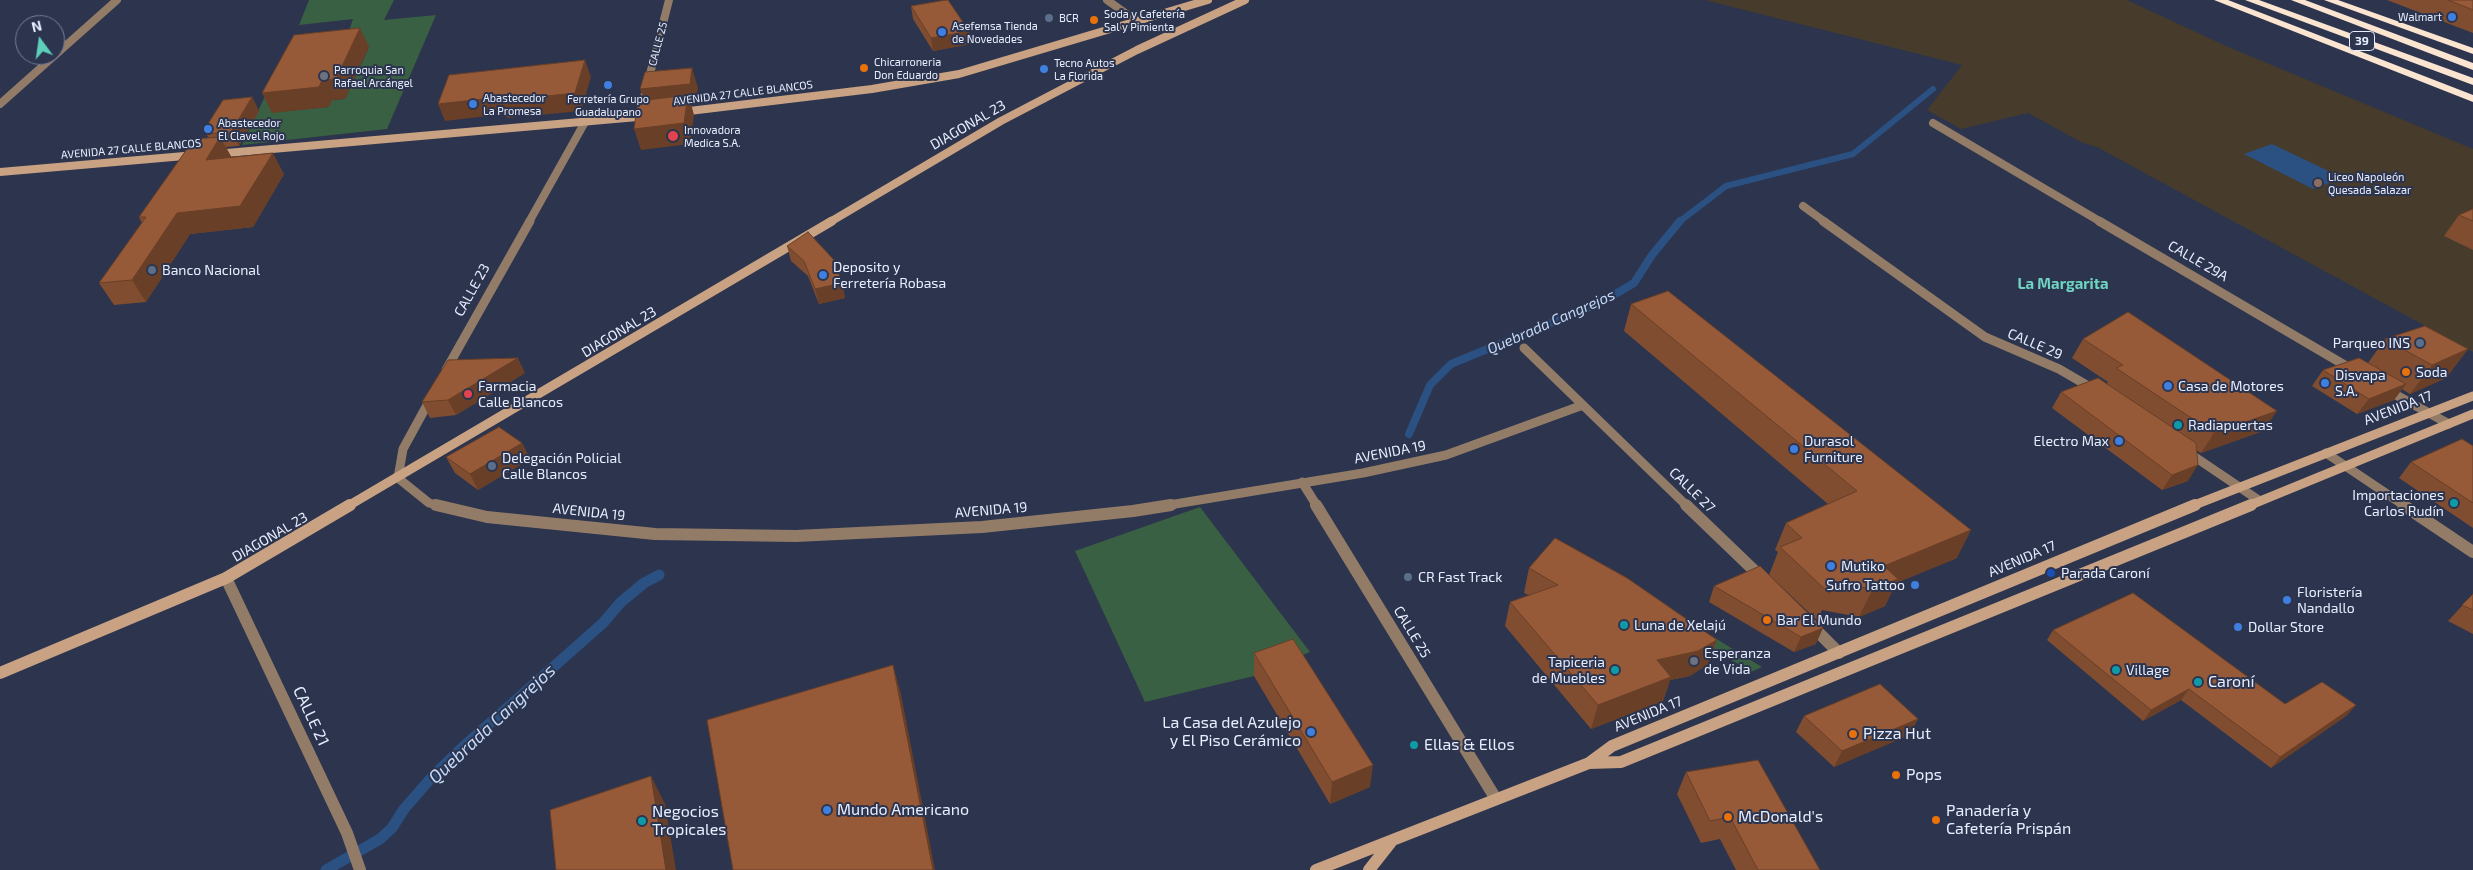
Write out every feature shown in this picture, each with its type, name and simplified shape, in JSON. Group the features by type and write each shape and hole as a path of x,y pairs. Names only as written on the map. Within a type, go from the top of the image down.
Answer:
{"highway":[{"path":"2215,0 2242,9"},
{"path":"2219,0 2473,99"},
{"name":"39","path":"2250,0 2473,82"},
{"name":"39","path":"2296,0 2473,67"},
{"path":"2329,0 2473,51"}],"main road":[{"name":"AVENIDA 27 CALLE BLANCOS","path":"677,112 872,89 959,74 1208,0"},
{"name":"DIAGONAL 23","path":"0,673 226,578 1001,121 1137,50 1245,0"},
{"name":"AVENIDA 27 CALLE BLANCOS","path":"0,172 658,115"},
{"name":"AVENIDA 17","path":"1316,870 1589,763 1612,746 2238,487 2473,396"},
{"name":"AVENIDA 17","path":"1589,763 1621,762 2473,414"},
{"path":"1369,870 1394,839"}],"street":[{"path":"0,104 117,0"},
{"name":"CALLE 25","path":"639,117 669,0"},
{"path":"1107,0 1138,22"},
{"name":"CALLE 23","path":"439,383 585,122"},
{"name":"CALLE 29A","path":"1933,123 2361,374"},
{"name":"CALLE 29","path":"1804,206 1985,337 2059,369 2107,398"},
{"name":"CALLE 27","path":"1524,348 1768,584"},
{"path":"2378,384 2449,424"},
{"path":"398,478 403,449 435,392"},
{"name":"AVENIDA 19","path":"398,478 429,503 487,517 655,534 796,536 982,527 1133,511 1409,465 1446,455 1583,405"},
{"path":"2181,448 2260,501"},
{"path":"2326,453 2473,552"},
{"name":"CALLE 25","path":"1302,482 1496,798"},
{"name":"CALLE 21","path":"226,578 347,833 360,870"},
{"path":"1804,618 1839,653"}],"shaded area":[{"name":"Liceo Napoleón Quesada Salazar","path":"1705,0 2127,0 2226,46 2473,149 2473,352 2097,147 2083,143 2028,113 1961,129 1927,110 1962,65"}],"green space":[{"path":"309,0 394,0 384,20 436,15 387,129 242,145 290,43 347,36 353,19 299,25","holes":["369,47 345,99 332,100 328,107 288,111"]},
{"path":"1200,507 1310,652 1254,676 1145,702 1075,551"},
{"path":"1644,594 1762,667 1751,672 1627,596"}],"water":[{"path":"2272,144 2343,178 2313,189 2244,154"}],"building":[{"path":"948,0 969,31 931,38 911,6"},
{"path":"2448,0 2473,0 2473,10"},
{"path":"360,28 336,79 322,80 319,87 262,93 294,35"},
{"path":"585,60 575,93 500,101 502,97 438,104 449,75"},
{"path":"692,68 690,84 640,89 645,72"},
{"path":"688,95 684,123 634,129 638,101"},
{"path":"252,97 231,132 206,134 212,126 206,127 223,100"},
{"path":"220,137 206,160 273,153 240,206 177,213 132,280 99,283 146,217 139,217 194,139"},
{"path":"2473,209 2473,221 2459,215"},
{"path":"808,232 834,260 842,283 815,289 804,261 787,246"},
{"path":"1668,291 1971,530 1884,566 1898,579 1872,589 1830,582 1830,594 1780,547 1802,538 1786,523 1857,491 1631,304"},
{"path":"2128,312 2277,411 2214,433 2116,368 2123,365 2083,339"},
{"path":"2425,326 2468,349 2432,365 2385,339"},
{"path":"518,358 448,400 422,402 448,360"},
{"path":"2359,358 2406,384 2369,399 2323,370"},
{"path":"2098,378 2196,443 2198,465 2172,475 2061,392"},
{"path":"499,427 522,443 470,474 446,457"},
{"path":"2462,439 2473,446 2473,503 2411,462"},
{"path":"1555,538 1627,578 1717,640 1698,651 1657,660 1671,677 1598,705 1510,602 1558,585 1529,568"},
{"path":"1760,566 1823,628 1801,637 1714,586"},
{"path":"2133,593 2285,704 2322,682 2356,705 2280,757 2189,689 2151,710 2053,630"},
{"path":"2473,594 2473,610 2462,605"},
{"path":"1293,639 1373,765 1332,782 1254,653"},
{"name":"Mundo Americano","path":"893,665 933,870 733,870 707,720"},
{"path":"1880,684 1918,719 1842,751 1804,716"},
{"path":"1758,760 1820,870 1758,870 1730,817 1710,821 1686,772"},
{"path":"651,776 666,870 556,870 550,810"}],"waterway":[{"name":"Quebrada Cangrejos","path":"1679,222 1726,186 1853,154 1933,89"},
{"name":"Quebrada Cangrejos","path":"1409,434 1430,385 1451,364 1602,302 1634,283 1652,255 1679,222"},
{"name":"Quebrada Cangrejos","path":"326,870 380,839 392,828 404,809 432,777 463,747 603,623 621,602 644,583 659,575"}],"place":[{"name":"Walmart","path":"2452,17"},
{"name":"BCR","path":"1049,18"},
{"name":"Soda y Cafetería Sal y Pimienta","path":"1094,20"},
{"name":"Asefemsa Tienda de Novedades","path":"942,32"},
{"name":"Chicarroneria Don Eduardo","path":"864,68"},
{"name":"Tecno Autos La Florida","path":"1044,69"},
{"name":"Parroquia San Rafael Arcángel","path":"324,76"},
{"name":"Ferretería Grupo Guadalupano","path":"608,85"},
{"name":"Abastecedor La Promesa","path":"473,104"},
{"name":"Abastecedor El Clavel Rojo","path":"208,129"},
{"name":"Innovadora Medica S.A.","path":"673,136"},
{"name":"Liceo Napoleón Quesada Salazar","path":"2318,183"},
{"name":"Banco Nacional","path":"152,270"},
{"name":"Deposito y Ferretería Robasa","path":"823,275"},
{"name":"Parqueo INS","path":"2420,343"},
{"name":"Soda","path":"2406,372"},
{"name":"Disvapa S.A.","path":"2325,383"},
{"name":"Casa de Motores","path":"2168,386"},
{"name":"Farmacia Calle Blancos","path":"468,394"},
{"name":"Radiapuertas","path":"2178,425"},
{"name":"Electro Max","path":"2119,441"},
{"name":"Durasol Furniture","path":"1794,449"},
{"name":"Delegación Policial Calle Blancos","path":"492,466"},
{"name":"Importaciones Carlos Rudín","path":"2454,503"},
{"name":"Mutiko","path":"1831,566"},
{"name":"Parada Caroní","path":"2051,573"},
{"name":"CR Fast Track","path":"1408,577"},
{"name":"Sufro Tattoo","path":"1915,585"},
{"name":"Floristería Nandallo","path":"2287,600"},
{"name":"Bar El Mundo","path":"1767,620"},
{"name":"Luna de Xelajú","path":"1624,625"},
{"name":"Dollar Store","path":"2238,627"},
{"name":"Esperanza de Vida","path":"1694,661"},
{"name":"Tapiceria de Muebles","path":"1615,670"},
{"name":"Village","path":"2116,670"},
{"name":"Caroní","path":"2198,682"},
{"name":"La Casa del Azulejo y El Piso Cerámico","path":"1311,732"},
{"name":"Pizza Hut","path":"1853,734"},
{"name":"Ellas & Ellos","path":"1414,745"},
{"name":"Pops","path":"1896,775"},
{"name":"Mundo Americano","path":"827,810"},
{"name":"McDonald's","path":"1728,817"},
{"name":"Panadería y Cafetería Prispán","path":"1936,820"},
{"name":"Negocios Tropicales","path":"642,821"}],"district":[{"name":"La Margarita","path":"2063,284"}]}
